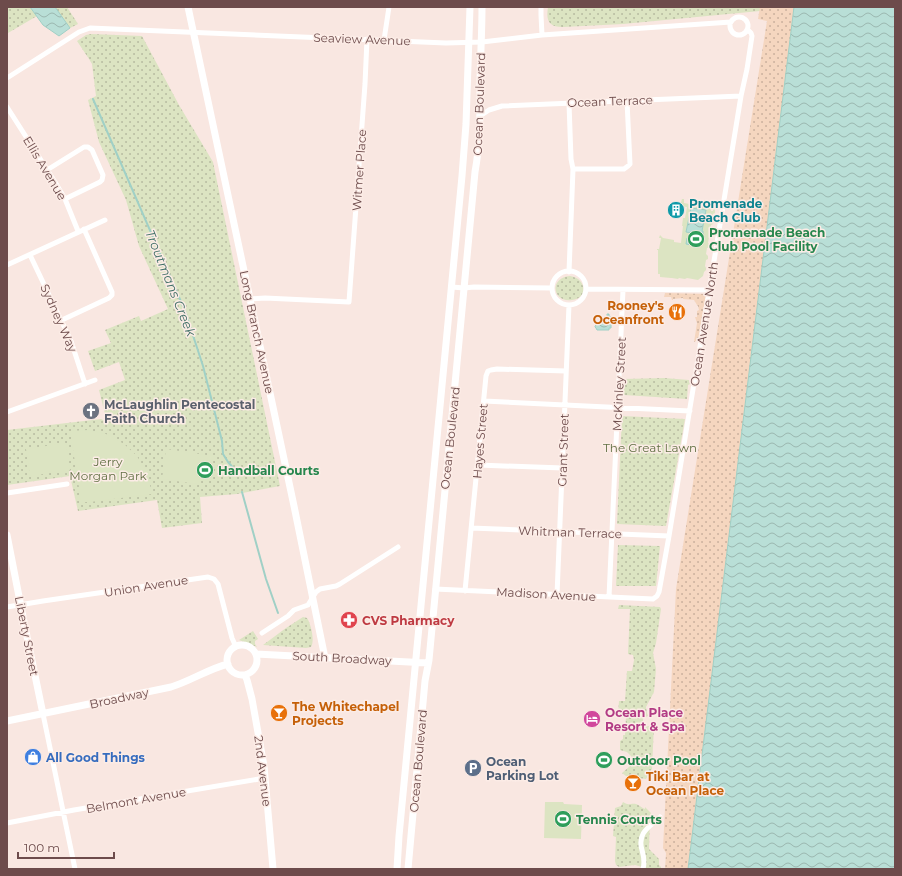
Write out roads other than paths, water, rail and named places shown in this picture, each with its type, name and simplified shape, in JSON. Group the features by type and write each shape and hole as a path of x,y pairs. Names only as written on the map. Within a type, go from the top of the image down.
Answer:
{"main road":[{"name":"Long Branch Avenue","path":"188,7 325,658"},
{"name":"Ocean Boulevard","path":"397,869 465,143 470,7"},
{"name":"Ocean Boulevard","path":"408,869 425,681 478,152 482,7"},
{"name":"Liberty Street","path":"7,535 43,714"},
{"path":"240,645 245,645 250,647 256,654 256,667 249,674 240,675 232,672 229,668 228,656 232,649 240,645"},
{"name":"South Broadway","path":"256,654 428,663"},
{"name":"Broadway","path":"7,721 171,687 228,664"},
{"name":"2nd Avenue","path":"245,675 252,699 264,766 273,869"}],"street":[{"path":"384,40 389,7"},
{"path":"541,7 540,15 542,35"},
{"path":"736,17 742,17 748,22 748,30 745,34 735,35 730,28 731,22 736,17"},
{"name":"Seaview Avenue","path":"7,78 79,32 90,28 446,43 482,42 542,35 731,22"},
{"name":"Ocean Avenue North","path":"657,596 660,588 669,536 711,290 741,96 747,69 752,36 748,30"},
{"name":"Witmer Place","path":"250,299 265,298 349,302 367,39"},
{"name":"Ocean Terrace","path":"480,116 489,110 502,106 741,96"},
{"path":"573,170 624,169 630,164 627,101"},
{"path":"569,103 570,160 573,170 569,272"},
{"name":"Ellis Avenue","path":"7,107 55,182 112,292 112,295 108,298 62,320"},
{"path":"47,170 84,148 88,147 92,150 103,175 102,180 64,199"},
{"path":"7,265 105,220"},
{"name":"Sydney Way","path":"30,255 71,341 85,384"},
{"path":"569,272 574,272 583,278 586,289 584,297 581,301 569,305 559,302 555,298 552,288 553,283 559,275 569,272"},
{"path":"452,287 552,288"},
{"path":"586,289 711,290"},
{"name":"McKinley Street","path":"609,597 623,290"},
{"name":"Grant Street","path":"557,595 569,305"},
{"name":"Hayes Street","path":"465,591 486,376 488,371 566,371"},
{"path":"7,412 95,380"},
{"path":"484,401 690,410"},
{"path":"478,464 562,468"},
{"path":"7,493 67,484"},
{"name":"Whitman Terrace","path":"472,528 669,536"},
{"path":"262,633 288,616 294,610 308,605 316,592 320,589 340,584 398,548"},
{"name":"Union Avenue","path":"7,607 208,577 214,579 218,584 232,638 236,647"},
{"name":"Madison Avenue","path":"435,589 652,599 657,596"},
{"path":"43,714 75,869"},
{"name":"Belmont Avenue","path":"7,824 64,812 265,778"},
{"path":"643,869 644,860 641,837 660,817"}],"water":[{"path":"30,7 55,7 70,28 59,36 43,25"},
{"path":"794,7 895,7 895,869 688,869"},
{"path":"691,208 706,210 702,231 703,235 686,232"},
{"path":"687,238 699,240 698,246 686,244"},
{"path":"607,314 611,317 611,328 609,328 609,330 597,330 595,326 597,323 601,323 604,320 604,317 607,316"},
{"name":"Outdoor Pool","path":"600,753 608,754 607,767 600,766"}],"waterway":[{"name":"Troutmans Creek","path":"93,99 185,311 203,366 222,441 223,454 236,471"},
{"path":"242,492 266,579 278,613"}],"place":[{"name":"Promenade Beach Club","path":"676,210"},
{"name":"Promenade Beach Club Pool Facility","path":"696,239"},
{"name":"Rooney's Oceanfront","path":"677,312"},
{"name":"McLaughlin Pentecostal Faith Church","path":"91,411"},
{"name":"Handball Courts","path":"205,470"},
{"name":"CVS Pharmacy","path":"349,620"},
{"name":"The Whitechapel Projects","path":"279,713"},
{"name":"Ocean Place Resort & Spa","path":"592,719"},
{"name":"All Good Things","path":"33,757"},
{"name":"Outdoor Pool","path":"604,760"},
{"name":"Ocean Parking Lot","path":"473,768"},
{"name":"Tiki Bar at Ocean Place","path":"633,783"},
{"name":"Tennis Courts","path":"563,819"}],"park label":[{"name":"The Great Lawn","path":"650,447"},
{"name":"Jerry Morgan Park","path":"108,468"}]}
